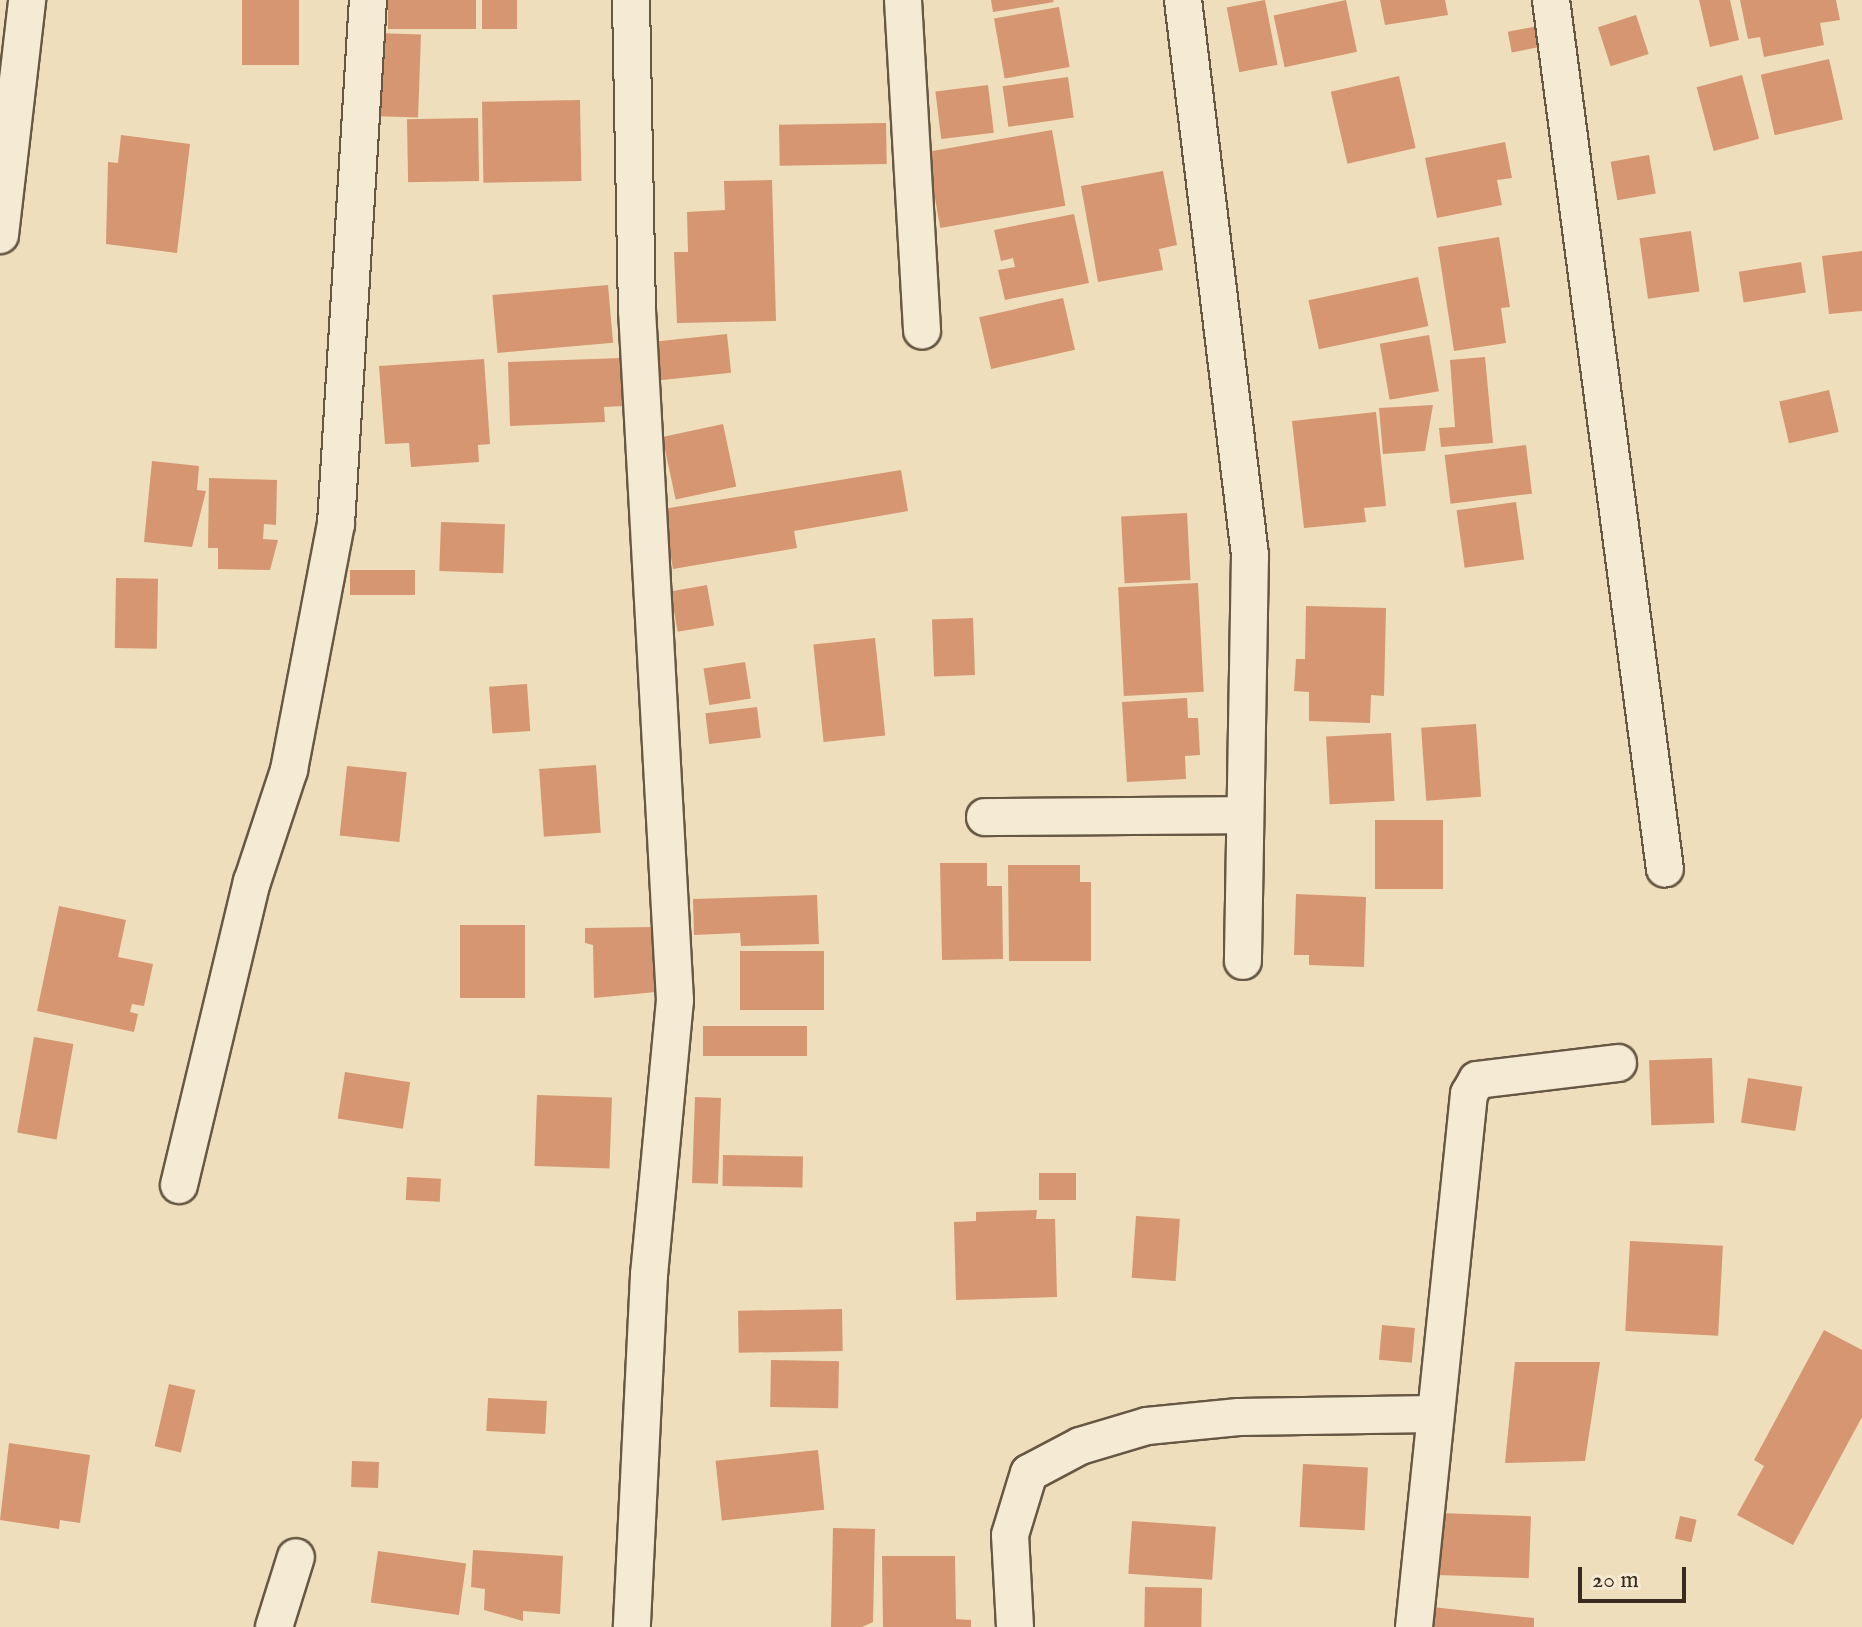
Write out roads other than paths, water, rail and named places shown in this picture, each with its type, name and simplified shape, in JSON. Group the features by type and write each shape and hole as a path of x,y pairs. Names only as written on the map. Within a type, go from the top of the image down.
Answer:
{"street":[{"path":"0,235 27,0"},
{"path":"179,1185 252,882 293,756 336,524 368,0"},
{"path":"631,0 637,310 675,1000 649,1275 632,1627"},
{"path":"903,0 922,330"},
{"path":"1183,0 1250,555 1243,961"},
{"path":"1551,0 1665,869"},
{"path":"985,817 1245,815"},
{"path":"1414,1627 1469,1094 1477,1080 1618,1063"},
{"path":"1015,1627 1010,1535 1029,1473 1080,1446 1147,1426 1239,1417 1434,1414"},
{"path":"274,1627 296,1557"}]}
